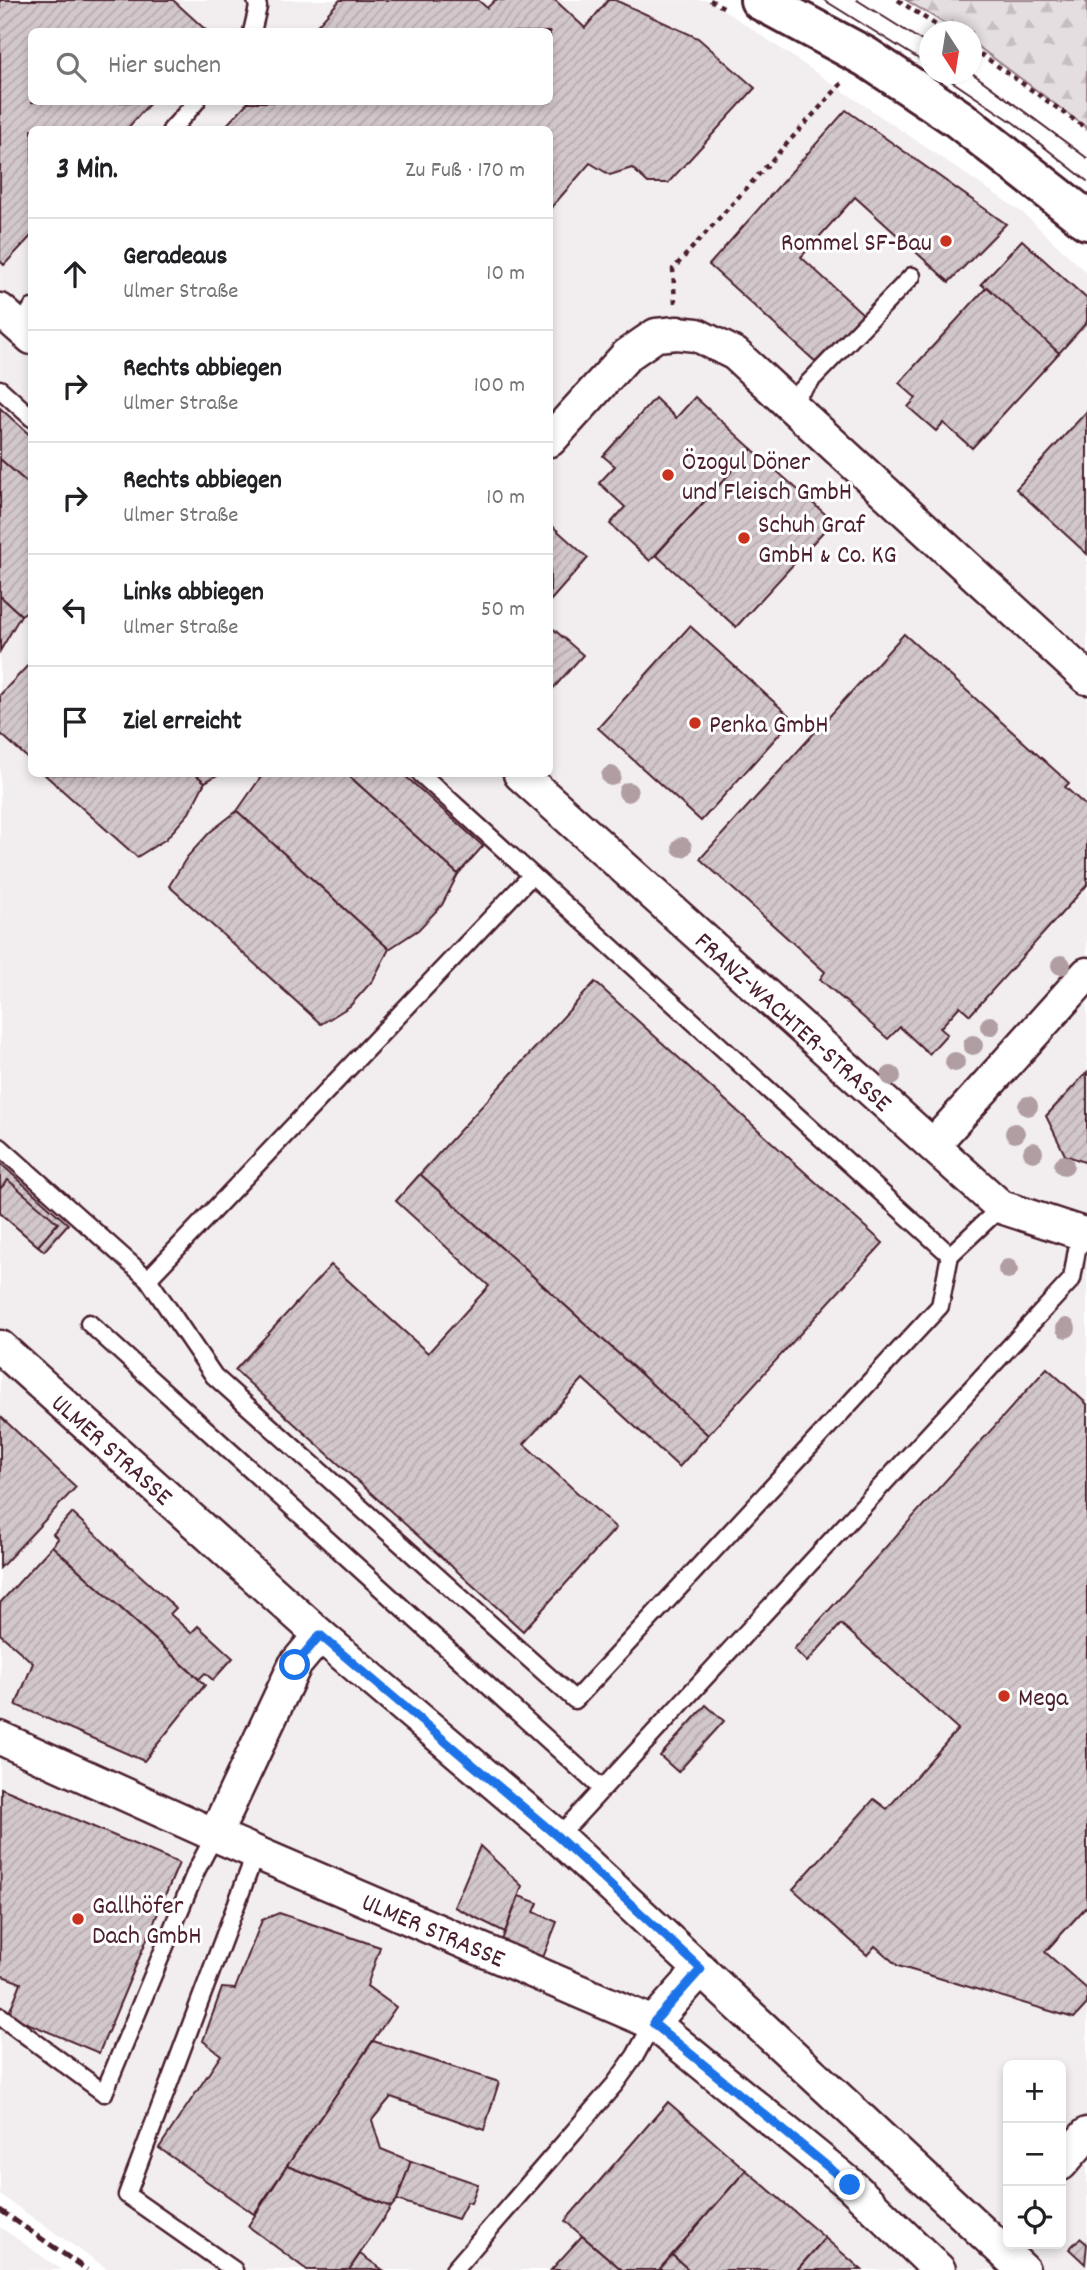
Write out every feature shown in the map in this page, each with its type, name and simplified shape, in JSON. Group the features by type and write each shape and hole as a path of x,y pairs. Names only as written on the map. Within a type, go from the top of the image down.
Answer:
{"street":[{"path":"760,0 866,57 936,104 1087,220"},
{"path":"553,437 627,355 656,335 697,335 735,354 1087,678"},
{"name":"FRANZ-WACHTER-STRASSE","path":"523,777 1001,1206 1083,1233"},
{"path":"933,1145 1087,974"},
{"name":"ULMER STRASSE","path":"0,1347 320,1635 558,1837 701,1969 999,2232 1023,2270"},
{"path":"215,1835 295,1665 320,1635"},
{"name":"ULMER STRASSE","path":"0,1738 215,1835 653,2023 850,2185 939,2270"},
{"path":"653,2023 701,1969"},
{"path":"1066,2158 1087,2134"}],"lane":[{"path":"253,28 258,7 256,0"},
{"path":"175,126 193,105"},
{"path":"788,404 912,276"},
{"path":"0,389 28,414"},
{"path":"424,777 950,1255"},
{"path":"148,1279 532,875"},
{"path":"0,1147 148,1279 214,1376 575,1700 940,1306 950,1255 1001,1206"},
{"path":"558,1837 1072,1279 1083,1233"},
{"path":"89,1323 602,1789"},
{"path":"0,2016 104,2093 197,1869 215,1835"},
{"path":"234,2270 127,2195 256,1852"},
{"path":"454,2270 615,2084 653,2023"}],"path":[{"path":"898,0 930,21"},
{"path":"982,56 1087,129"},
{"path":"677,333 673,270 847,77"}],"shaded area":[{"path":"0,0 709,0 1023,213 1087,273 1087,2270 109,2270 0,2195"},
{"path":"0,2227 62,2270 0,2270"}],"green space":[{"path":"906,0 1087,0 1087,128 982,49 982,21 941,21"}],"building":[{"path":"0,0 173,0 204,28 28,28 28,105 148,105 130,126 28,126 28,239 4,265 0,261"},
{"path":"340,0 478,0 487,8 495,0 555,0 585,28 608,0 615,0 698,38 755,88 668,183 648,183 632,168 610,175 590,163 553,206 553,126 226,126 245,105 553,105 553,28 315,28"},
{"name":"Rommel SF-Bau","path":"846,110 1006,224 949,282 855,197 801,257 863,314 817,363 709,265"},
{"path":"1022,240 1087,299 1087,322 1059,353 981,284"},
{"path":"987,287 1059,353 972,448 943,423 936,431 908,407 916,398 899,383"},
{"name":"Özogul Döner und Fleisch GmbH","path":"695,397 752,449 650,561 610,524 625,507 599,483 615,466 603,456 655,398 676,418"},
{"path":"0,408 28,433 28,484 0,459"},
{"path":"1087,411 1087,554 1016,489"},
{"name":"Schuh Graf GmbH & Co. KG","path":"752,449 833,521 736,627 656,555"},
{"path":"0,459 28,484 28,611 21,615 0,596"},
{"path":"553,527 588,558 553,598"},
{"path":"0,596 21,615 0,651"},
{"name":"Penka GmbH","path":"690,626 793,719 701,821 598,728"},
{"path":"553,629 583,655 553,689"},
{"path":"904,634 1069,783 1065,787 1087,807 1087,885 970,1015 960,1006 940,1028 947,1034 929,1054 900,1027 888,1039 820,979 825,972 700,859"},
{"path":"28,665 28,758 0,733 0,695"},
{"path":"47,777 199,777 205,782 189,813 166,839 137,857"},
{"path":"199,777 214,777 205,782"},
{"path":"261,777 350,777 458,874 442,905 418,930 389,949 237,811"},
{"path":"350,777 406,777 483,846 458,874"},
{"path":"237,811 389,949 373,980 350,1006 321,1024 169,886 187,857 210,832"},
{"path":"595,982 883,1243 708,1435 420,1174"},
{"path":"1087,1072 1087,1163 1065,1155 1046,1116"},
{"path":"0,1163 68,1224 44,1251 0,1213"},
{"path":"420,1174 708,1435 679,1467 583,1379 524,1444 616,1528 523,1631 235,1370 331,1265 428,1353 489,1286 396,1201"},
{"path":"8,1180 58,1223 38,1246 0,1213 0,1189"},
{"name":"Mega","path":"1047,1368 1087,1404 1087,1906 1045,1952 1087,1989 1087,2004 1074,2018 898,1966 875,1946 867,1955 793,1889 874,1799 887,1809 958,1729 841,1624 807,1662 794,1649"},
{"path":"0,1416 76,1487 0,1568"},
{"path":"72,1513 176,1608 170,1614 191,1633 198,1626 233,1658 213,1680 205,1673 199,1679 52,1546 58,1539 53,1534"},
{"path":"52,1546 205,1685 144,1761 16,1705 33,1663 0,1634 0,1603"},
{"path":"706,1705 724,1721 678,1772 660,1756"},
{"name":"Gallhöfer Dach GmbH","path":"1,1788 179,1863 99,2053 8,2015 21,1983 0,1975"},
{"path":"480,1846 522,1886 505,1932 454,1907"},
{"path":"519,1896 538,1903 534,1912 557,1922 542,1960 501,1943"},
{"path":"279,1913 380,1947 367,1986 396,2007 254,2214 159,2148 221,2055 203,2041 222,1988 235,1989 262,1920"},
{"path":"373,2041 499,2082 484,2130 391,2097 372,2120 381,2149 411,2161 397,2200 391,2207 287,2166"},
{"path":"668,2102 746,2170 659,2270 622,2270 565,2221"},
{"path":"411,2161 478,2184 471,2203 467,2202 458,2219 397,2200"},
{"path":"287,2166 391,2207 349,2270 307,2270 248,2226"},
{"path":"746,2170 825,2238 797,2270 689,2270 672,2255"},
{"path":"582,2236 622,2270 551,2270"},
{"path":"825,2238 862,2270 797,2270"},
{"path":"1080,2238 1087,2244 1085,2264 1069,2249"},
{"path":"360,2254 383,2270 349,2270"},
{"path":"672,2255 689,2270 659,2270"}],"tram line":[{"path":"824,0 919,59"},
{"path":"857,0 919,39"},
{"path":"982,80 1087,158"},
{"path":"956,84 1014,123 1087,181"}],"railway":[{"path":"0,2210 87,2270"}],"place":[{"name":"Rommel SF-Bau","path":"946,241"},
{"name":"Özogul Döner und Fleisch GmbH","path":"668,475"},
{"name":"Schuh Graf GmbH & Co. KG","path":"744,538"},
{"name":"Penka GmbH","path":"695,723"},
{"name":"Mega","path":"1004,1696"},
{"name":"Gallhöfer Dach GmbH","path":"78,1919"}],"route":[{"path":"295,1665 320,1635 558,1837 701,1969 653,2023 850,2185"}]}
